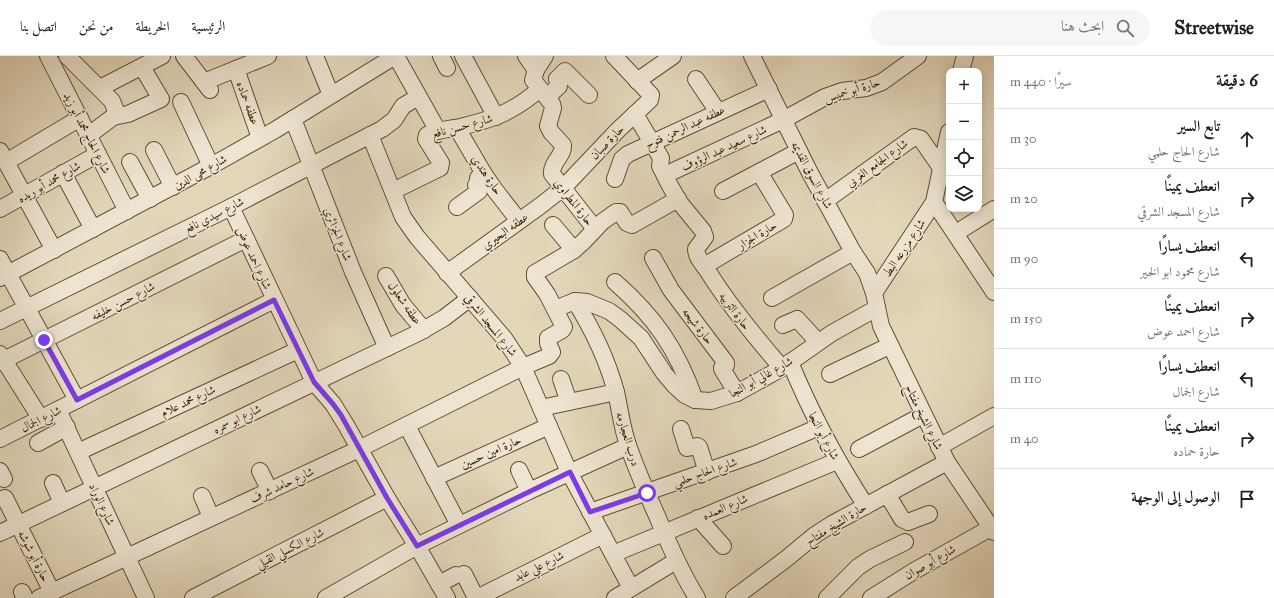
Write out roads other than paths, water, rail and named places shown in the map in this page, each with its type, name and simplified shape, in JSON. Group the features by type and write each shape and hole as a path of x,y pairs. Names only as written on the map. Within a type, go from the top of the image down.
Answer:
{"street":[{"name":"شارع الحاج محمد أبو زيد","path":"48,56 127,211"},
{"path":"67,56 112,101 116,111 113,117"},
{"path":"184,56 207,86 236,69 268,56"},
{"path":"315,56 331,95"},
{"path":"393,191 440,168 441,163 426,139 432,134 418,97 395,56"},
{"name":"شارع محى الدين","path":"4,276 211,166 293,119 395,56"},
{"path":"464,56 496,117"},
{"path":"526,56 536,70 545,56"},
{"path":"614,56 637,81 673,56"},
{"name":"شارع السوق القديمه","path":"752,56 825,201 853,252 867,273 876,300"},
{"name":"حارة أبو خميس","path":"784,120 833,93 866,88 882,82 918,56"},
{"path":"962,68 964,56"},
{"path":"100,88 152,60 170,103 211,166"},
{"name":"عطفه حماده","path":"236,69 260,138"},
{"name":"حارة المطراوي","path":"536,70 533,80 552,104 553,108 548,126 563,148 562,153 553,166 552,171 554,176 595,229"},
{"name":"شارع حسن نافع","path":"432,134 496,117 512,110 559,86 560,84 557,79 565,71 589,94"},
{"path":"696,79 718,112"},
{"name":"حارة صبان","path":"563,188 613,134 648,102 651,97 637,81"},
{"name":"عطفه عبد الرحمن فتوح","path":"614,179 624,156 651,142 769,89"},
{"name":"شارع سيدي نافع","path":"0,321 370,135 390,124 403,106 418,97"},
{"path":"89,135 113,117 170,103"},
{"path":"635,114 661,158 660,165 678,199 632,224 628,223 620,212 616,212 602,222 574,250 538,271 535,276 555,309 575,301 587,302 600,306 620,319 641,338 664,373 674,385 685,395 696,400"},
{"path":"54,250 3,157 80,118"},
{"name":"شارع الجزائري","path":"293,119 354,272 387,348"},
{"name":"شارع سعيد عبد الرؤوف","path":"665,176 784,120"},
{"name":"حارة هندي","path":"457,128 484,174 519,221"},
{"name":"شارع المسجد الشرقي","path":"370,135 402,217 447,273 504,338 523,367 570,472 631,588"},
{"name":"شارع الجامع الغربي","path":"825,201 914,137 921,139 941,168"},
{"path":"947,140 934,202 992,285"},
{"path":"154,150 173,187"},
{"path":"724,191 799,151"},
{"name":"شارع محمد أبو ريده","path":"0,210 98,154"},
{"path":"130,162 150,199"},
{"name":"حارة الجزار","path":"704,266 784,219 785,215 760,172"},
{"path":"63,173 93,229"},
{"path":"457,207 480,191 476,185 480,182 478,178 484,174"},
{"name":"عطفه البحيري","path":"447,273 563,188"},
{"name":"حارة التربيه","path":"678,199 704,235 705,238 696,249 696,252 704,266 747,327 786,365"},
{"name":"شارع مزرعه البط","path":"876,300 934,202"},
{"name":"شارع احمد عوض","path":"231,206 274,300 314,382 333,404 346,425 387,498 447,598"},
{"path":"956,233 994,209"},
{"path":"553,225 574,250"},
{"name":"شارع حسن خليفه","path":"1,359 44,340 246,239"},
{"path":"772,298 853,252"},
{"name":"حارة شيحه","path":"653,258 671,290 726,363 722,369 737,393"},
{"path":"0,259 4,276 26,308 77,400"},
{"name":"عطفه شعلول","path":"386,276 403,304 424,330"},
{"path":"615,282 641,307 664,335 677,355 696,400"},
{"name":"شارع ابو سمره","path":"0,533 424,330 444,318 470,298"},
{"name":"شارع الجمال","path":"2,434 41,419 274,300"},
{"name":"شارع غالي أبو النجا","path":"696,400 711,401 737,393 786,365 818,342 854,320 876,300"},
{"name":"شارع الشيخ مفتاح","path":"876,300 881,326 889,346 939,447 947,462 993,528"},
{"name":"درب العجارمه","path":"575,301 600,345 616,392 621,422 628,446 676,562 697,598"},
{"name":"شارع حامد شرف","path":"46,595 359,449 551,354 552,352 548,343 548,338 563,330 564,327 555,309"},
{"path":"783,325 798,319 818,342"},
{"path":"830,374 889,346"},
{"name":"شارع محمد علام","path":"78,452 298,350"},
{"path":"1,359 41,419"},
{"name":"شارع أبو النجا","path":"786,365 837,461 866,506"},
{"path":"560,379 568,402"},
{"path":"541,408 616,392"},
{"name":"شارع الوراد","path":"58,410 146,598"},
{"path":"859,449 923,415"},
{"path":"939,447 994,416"},
{"path":"406,426 459,525"},
{"name":"حارة امين حسين","path":"434,478 549,426"},
{"path":"38,444 67,427"},
{"name":"شارع الحاج حلمي","path":"590,512 756,454 819,427"},
{"path":"681,429 687,448 698,447 707,472"},
{"path":"326,598 417,546 529,491 628,446"},
{"name":"شارع العمده","path":"613,554 837,461"},
{"name":"حارة الشيخ مفتاح","path":"734,598 786,560 816,535 843,517 947,462"},
{"path":"519,470 529,491"},
{"path":"260,471 270,491"},
{"path":"53,483 62,503"},
{"path":"887,494 902,519 905,521 911,521 929,514"},
{"path":"202,496 212,518"},
{"name":"حارة أبو شوشه","path":"5,498 18,524 46,595"},
{"name":"شارع الكسلي القبلي","path":"193,598 387,498"},
{"path":"698,518 723,546"},
{"name":"شارع أبو صوان","path":"871,598 914,571 993,528"},
{"name":"شارع علي عابد","path":"476,598 603,535"},
{"path":"827,598 858,567 870,559 905,542"},
{"path":"615,598 676,562"},
{"path":"439,584 460,574 476,598"}]}
